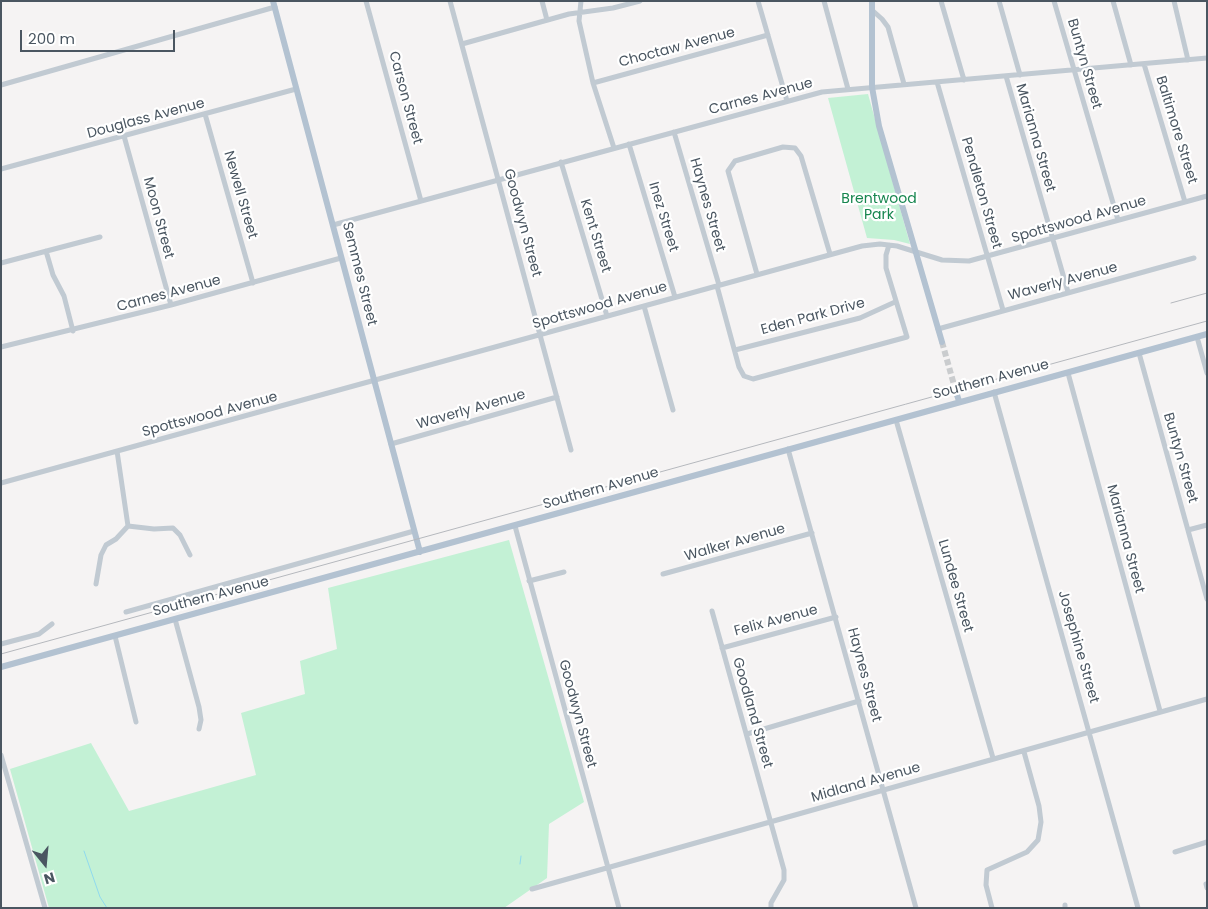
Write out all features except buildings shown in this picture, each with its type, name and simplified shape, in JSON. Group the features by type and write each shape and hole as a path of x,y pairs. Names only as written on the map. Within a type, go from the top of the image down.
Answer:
{"main road":[{"path":"872,1 872,87 879,126 942,342"},
{"name":"Semmes Street","path":"274,4 420,552"},
{"name":"Southern Avenue","path":"1,667 1207,334"},
{"path":"956,392 959,402"}],"street":[{"name":"Carson Street","path":"366,1 421,201"},
{"name":"Goodwyn Street","path":"450,1 500,180 539,335 571,450"},
{"path":"542,1 547,20"},
{"path":"581,1 579,22 593,83 614,148"},
{"path":"462,44 579,12 613,8 640,1"},
{"path":"758,1 788,101"},
{"path":"824,1 848,89"},
{"path":"941,1 964,80"},
{"name":"Marianna Street","path":"999,1 1020,75"},
{"name":"Buntyn Street","path":"1054,1 1118,220"},
{"path":"1113,1 1131,65"},
{"path":"1174,1 1188,60"},
{"path":"1,85 274,4"},
{"path":"873,11 888,27 904,84"},
{"name":"Choctaw Avenue","path":"593,83 768,35"},
{"name":"Carnes Avenue","path":"334,225 822,92 1207,58"},
{"name":"Baltimore Street","path":"1144,64 1185,202"},
{"name":"Marianna Street","path":"1006,76 1068,292"},
{"name":"Pendleton Street","path":"937,82 986,258 1003,310"},
{"name":"Douglass Avenue","path":"1,170 296,89"},
{"name":"Newell Street","path":"205,114 253,283"},
{"name":"Haynes Street","path":"674,132 718,285 739,367 743,374 753,379 907,337 895,302"},
{"name":"Moon Street","path":"124,136 171,305"},
{"name":"Inez Street","path":"629,144 675,297"},
{"path":"757,274 728,175 729,168 740,160 787,146 794,148 800,156 830,254"},
{"name":"Kent Street","path":"561,162 607,316"},
{"name":"Spottswood Avenue","path":"1,483 374,382 862,246 889,245 955,262 986,258 1207,196"},
{"path":"1,263 100,237"},
{"path":"889,245 886,255 886,268 895,302"},
{"path":"46,251 53,275 64,296 73,331"},
{"name":"Carnes Avenue","path":"1,347 73,331 341,258"},
{"name":"Waverly Avenue","path":"938,329 1194,258"},
{"name":"Eden Park Drive","path":"735,350 860,318 895,302"},
{"path":"644,306 673,410"},
{"path":"1197,337 1207,373"},
{"name":"Buntyn Street","path":"1138,353 1207,599"},
{"name":"Marianna Street","path":"1068,373 1160,711"},
{"name":"Josephine Street","path":"994,392 1138,908"},
{"name":"Waverly Avenue","path":"391,444 556,397"},
{"name":"Lundee Street","path":"896,420 993,758"},
{"name":"Haynes Street","path":"788,449 916,908"},
{"path":"117,452 128,526"},
{"path":"1188,530 1207,525"},
{"path":"128,526 154,529 173,528 180,535 190,554"},
{"path":"96,584 101,555 106,545 116,539 128,526"},
{"name":"Goodwyn Street","path":"515,526 619,908"},
{"name":"Southern Avenue","path":"126,612 414,531"},
{"name":"Walker Avenue","path":"663,574 812,533"},
{"path":"529,581 564,572"},
{"name":"Goodland Street","path":"712,611 784,870 784,880 771,903 771,908"},
{"name":"Felix Avenue","path":"722,648 836,616"},
{"path":"175,619 199,707 201,720 198,729"},
{"path":"1,644 39,634 52,624"},
{"path":"115,636 136,722"},
{"name":"Midland Avenue","path":"532,888 993,758 1024,752 1207,698"},
{"path":"747,734 859,701"},
{"path":"992,908 986,885 987,870 1027,852 1038,840 1041,822 1039,806 1024,752"},
{"path":"1,755 45,908"},
{"path":"1175,852 1207,842"}],"green space":[{"name":"Brentwood Park","path":"868,94 910,244 894,240 867,238 828,98"},
{"path":"509,540 584,802 549,824 547,878 504,908 49,908 10,769 91,743 129,811 256,775 241,713 305,694 300,661 337,649 328,588"}],"waterway":[{"path":"84,851 100,897 107,908"},
{"path":"520,864 521,856"}],"tunnel":[{"path":"942,342 956,392"}],"railway":[{"path":"1171,303 1207,293"},
{"path":"1,654 1207,321"}]}
